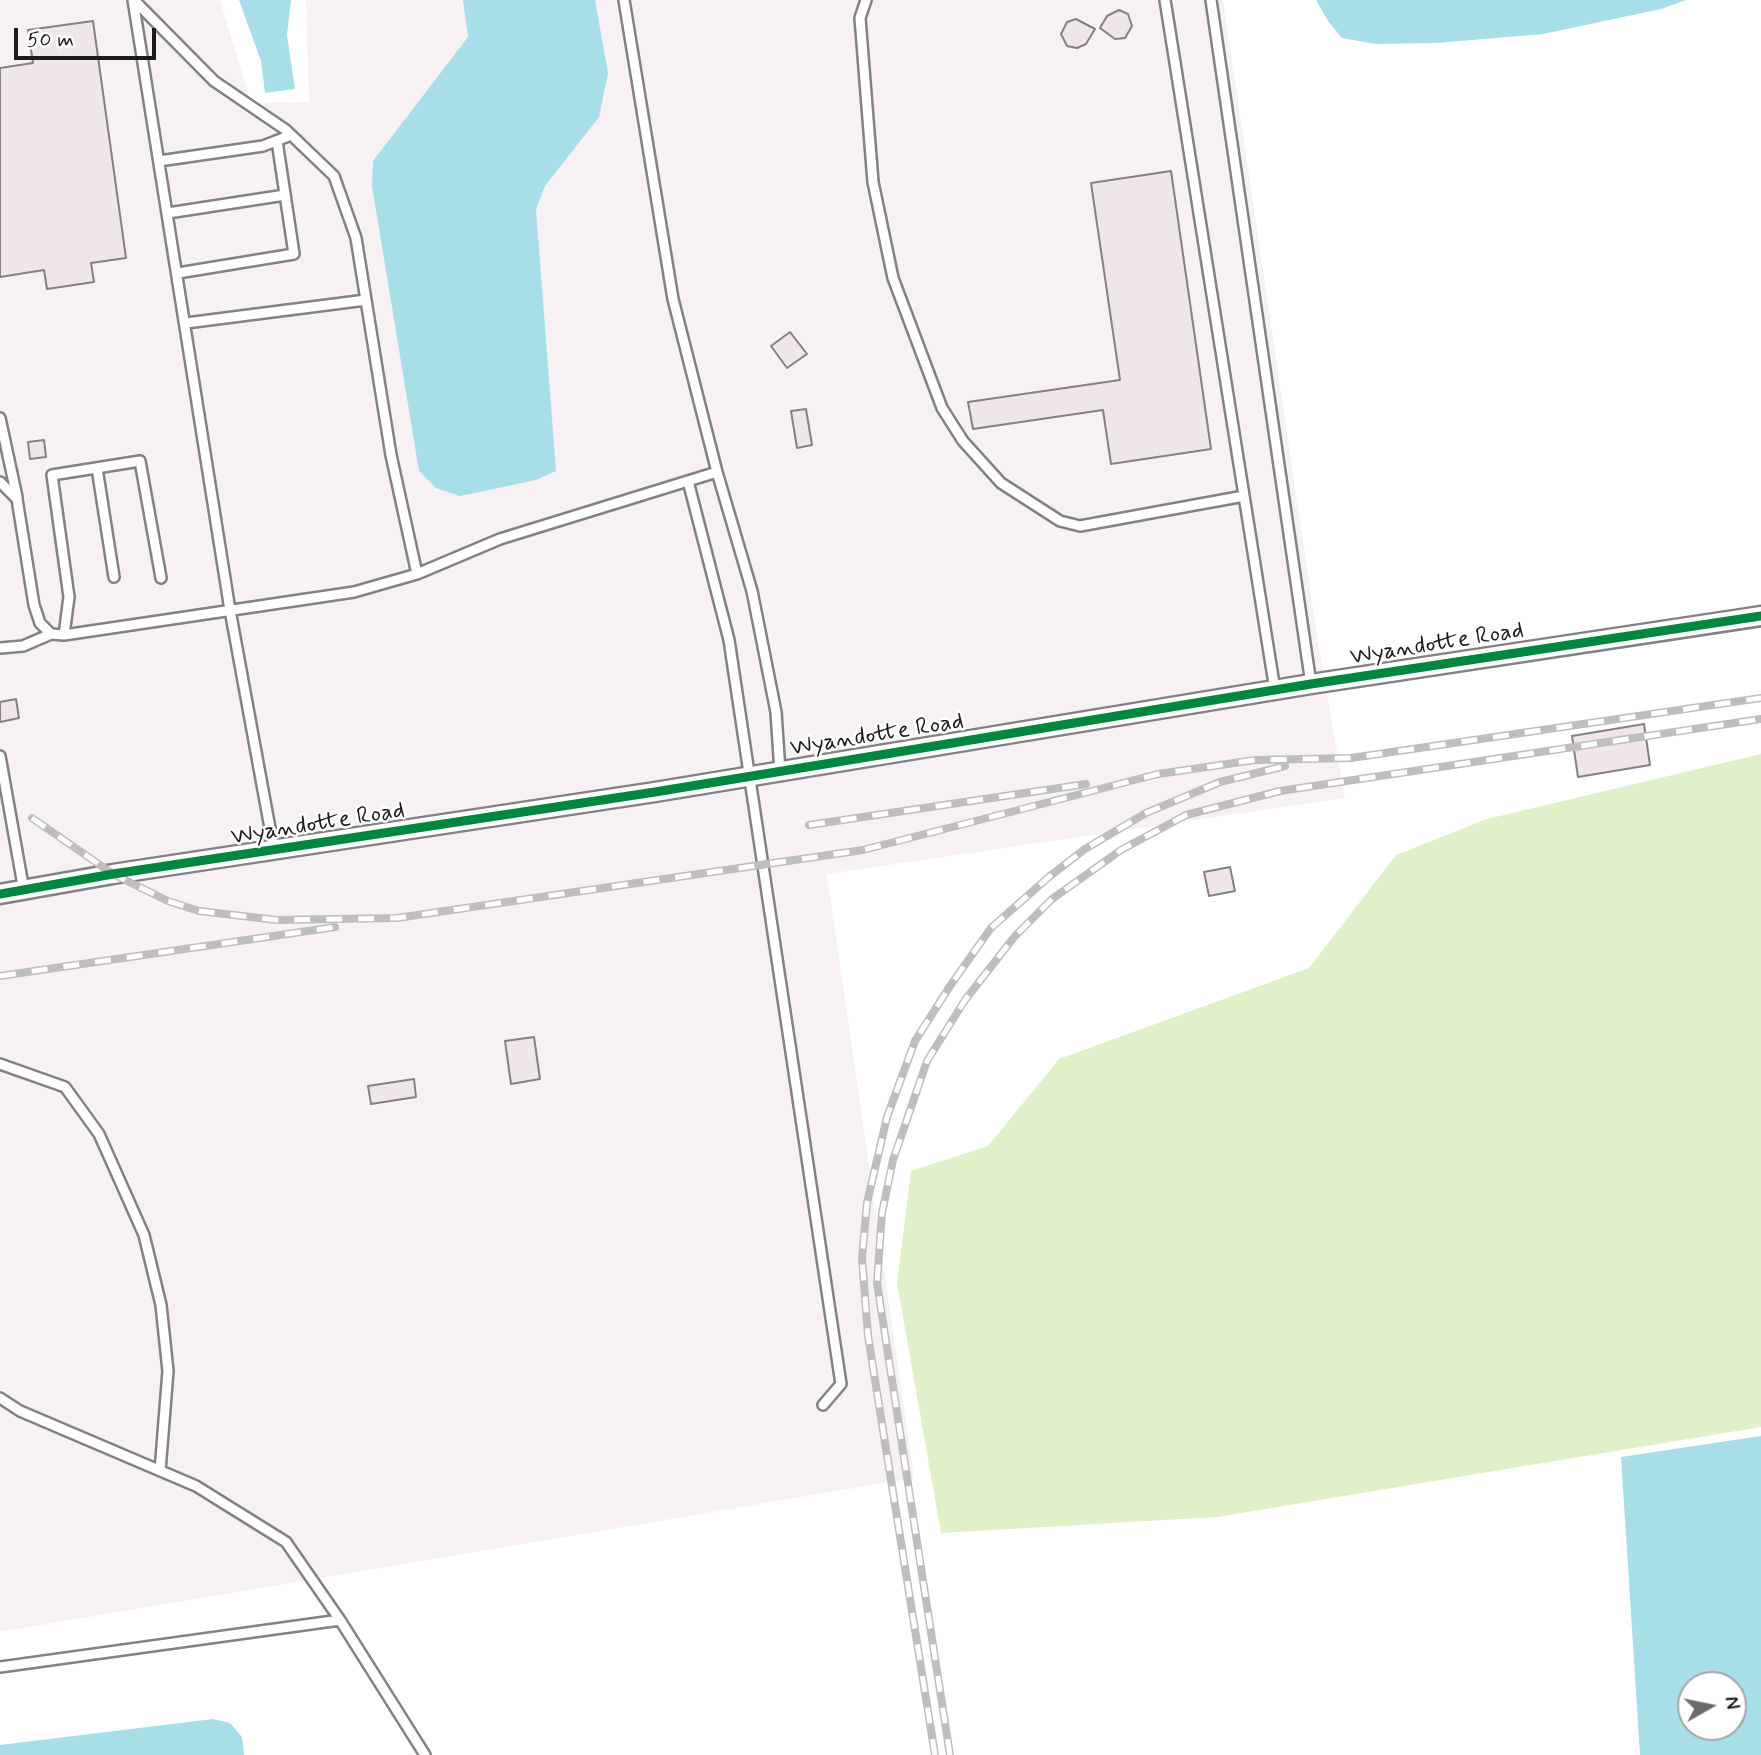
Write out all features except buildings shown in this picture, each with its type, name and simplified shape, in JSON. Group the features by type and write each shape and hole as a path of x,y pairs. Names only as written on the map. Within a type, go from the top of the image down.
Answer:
{"street":[{"name":"Wyandotte Road","path":"0,894 113,874 275,852 780,772 1311,684 1761,616"}],"lane":[{"path":"134,0 214,81 291,135 334,176 356,238 391,455 417,574"},
{"path":"134,0 230,610 275,852"},
{"path":"624,0 673,299 717,472 752,591 776,712 780,772"},
{"path":"866,0 860,18 873,182 893,278 942,408 963,441 1001,483 1060,522 1080,526 1244,496"},
{"path":"1165,0 1275,690"},
{"path":"1211,0 1311,684"},
{"path":"159,161 263,146 291,135"},
{"path":"178,273 294,254 277,141"},
{"path":"167,213 285,195"},
{"path":"186,323 366,300"},
{"path":"0,418 17,499 34,605 40,623 51,634"},
{"path":"64,635 69,597 52,475 140,461 161,578"},
{"path":"97,468 114,577"},
{"path":"0,648 23,646 51,634 64,635 354,592 417,574 500,539 717,472"},
{"path":"688,481 729,640 841,1384 823,1405"},
{"path":"0,482 17,499"},
{"path":"0,756 24,891"},
{"path":"0,1064 65,1087 99,1133 144,1235 162,1305 168,1371 160,1471"},
{"path":"0,1398 20,1411 197,1486 286,1542 340,1620 425,1755"},
{"path":"0,1667 340,1620"}],"shaded area":[{"path":"0,0 220,0 251,103 309,102 306,0 1223,0 1317,636 1345,798 827,874 914,1478 0,1632"}],"green space":[{"path":"1761,754 1761,1427 1217,1517 941,1533 897,1283 911,1171 988,1146 1059,1059 1309,968 1396,855 1487,819"}],"water":[{"path":"239,0 291,0 287,35 295,89 265,93 261,61"},
{"path":"463,0 595,0 608,73 599,117 545,186 536,209 556,471 536,480 460,496 436,488 419,471 372,186 373,161 468,37"},
{"path":"1316,0 1686,0 1661,9 1543,34 1436,43 1376,44 1342,38"},
{"path":"1761,1436 1761,1755 1640,1755 1621,1457"},
{"path":"213,1719 230,1723 242,1737 244,1755 0,1755 0,1745"}],"railway":[{"path":"32,818 113,874 168,901 199,911 277,920 397,918 863,850 1158,774 1255,760 1351,758 1761,698"},
{"path":"950,1755 877,1283 882,1213 893,1160 927,1061 965,1000 1015,936 1052,899 1121,850 1186,815 1280,791 1761,719"},
{"path":"935,1755 868,1336 862,1258 867,1203 887,1117 915,1041 991,928 1085,849 1146,813 1220,782 1285,766"},
{"path":"809,825 1086,784"},
{"path":"0,976 335,927"}],"cycle path":[{"path":"0,894 113,874 655,792 1311,684 1761,616"}]}
